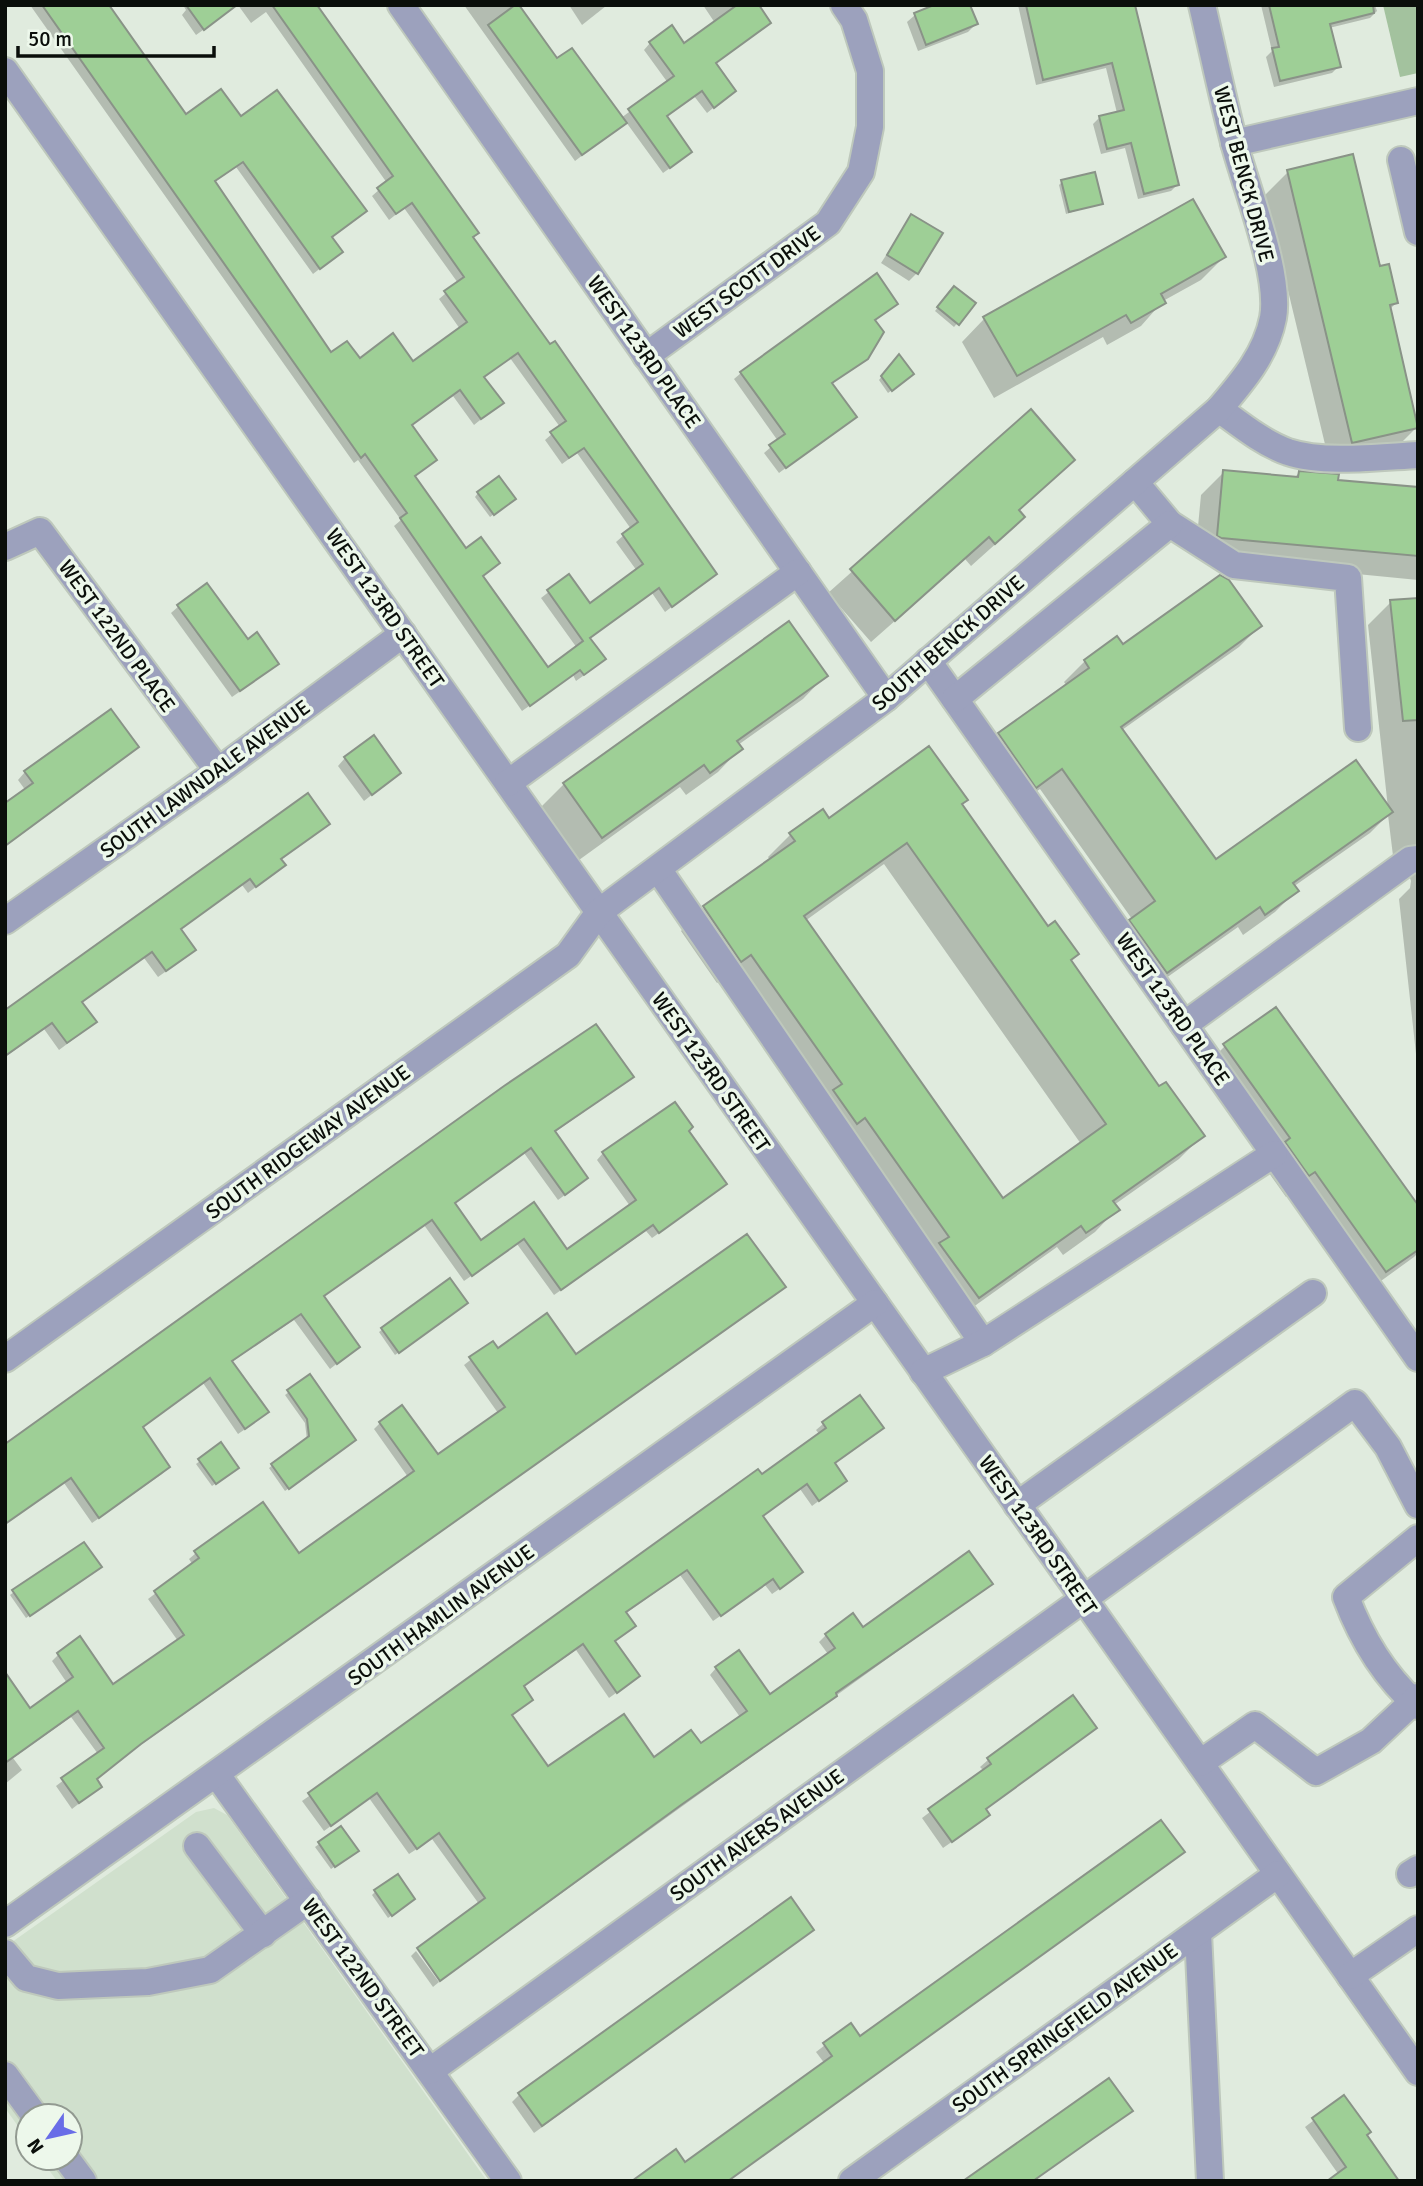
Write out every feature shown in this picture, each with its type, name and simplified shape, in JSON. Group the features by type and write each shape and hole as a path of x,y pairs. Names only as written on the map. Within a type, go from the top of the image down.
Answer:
{"street":[{"name":"WEST 123RD PLACE","path":"401,5 886,698"},
{"name":"WEST SCOTT DRIVE","path":"646,356 828,223 861,172 870,127 870,71 854,20 844,5"},
{"name":"WEST BENCK DRIVE","path":"1202,5 1234,143 1274,286 1273,316 1266,342"},
{"name":"WEST 123RD STREET","path":"5,71 1418,2072"},
{"path":"1234,143 1418,101"},
{"path":"1401,160 1418,232"},
{"name":"SOUTH BENCK DRIVE","path":"599,912 886,698 1219,409 1252,370 1266,342"},
{"path":"1219,409 1253,434 1289,452 1349,459 1418,455"},
{"path":"1135,482 1170,524 1234,565 1348,578 1358,729"},
{"path":"955,699 1170,524"},
{"name":"WEST 122ND PLACE","path":"5,547 40,531 218,771"},
{"path":"508,783 798,572"},
{"name":"SOUTH LAWNDALE AVENUE","path":"5,921 218,771 403,634"},
{"name":"WEST 123RD PLACE","path":"928,660 1418,1358"},
{"path":"1184,1025 1410,860 1418,859"},
{"path":"658,869 983,1343"},
{"name":"SOUTH RIDGEWAY AVENUE","path":"5,1359 568,955 599,912"},
{"path":"923,1371 983,1343 1275,1154"},
{"path":"1017,1505 1313,1293"},
{"name":"SOUTH HAMLIN AVENUE","path":"5,1924 874,1303"},
{"name":"SOUTH AVERS AVENUE","path":"430,2071 1355,1403 1388,1447 1418,1505"},
{"path":"1199,1763 1255,1725 1317,1772 1371,1741 1416,1701 1358,1630 1346,1597 1418,1538"},
{"name":"WEST 122ND STREET","path":"217,1775 508,2181"},
{"path":"197,1846 263,1934"},
{"name":"SOUTH SPRINGFIELD AVENUE","path":"852,2181 1278,1874"},
{"path":"5,1953 26,1978 58,1986 148,1982 210,1970 308,1901"},
{"path":"1350,1976 1418,1929"},
{"path":"1198,1933 1210,2181"},
{"path":"5,2075 25,2102"}],"shaded area":[{"path":"214,1808 227,1815 487,2181 57,2181 50,2172 84,2172 84,2102 14,2102 14,2121 5,2108 5,1947 196,1812"}],"green space":[{"path":"1383,5 1418,5 1418,73 1400,77"}],"building":[{"path":"42,5 109,5 186,114 221,89 241,116 277,90 367,211 332,237 343,252 320,269 243,162 215,181 331,352 347,341 360,358 393,333 413,361 467,322 444,291 464,277 412,203 396,214 377,188 393,176 272,5 317,5 479,233 473,237 550,344 555,341 717,574 672,607 659,588 590,638 606,659 584,675 580,670 530,706 400,518 407,513 365,454 361,458","holes":["518,353 566,421 550,432 569,458 584,448 638,522 622,534 643,564 590,603 569,574 547,590 583,641 548,667 483,576 500,563 481,537 466,548 415,476 437,460 412,425 460,390 481,419 504,403 484,377"]},
{"path":"186,5 237,5 204,30"},
{"path":"515,5 519,5 557,58 572,48 627,123 582,155 488,25"},
{"path":"737,5 759,5 771,23 716,63 736,91 714,108 702,91 667,116 692,152 670,168 628,109 674,76 649,42 672,25 684,43"},
{"path":"934,5 970,5 978,24 926,45 914,13"},
{"path":"1026,5 1135,5 1179,185 1144,194 1131,143 1107,149 1099,116 1124,110 1112,63 1043,80"},
{"path":"1269,5 1373,5 1374,13 1330,24 1341,67 1280,81 1272,48 1279,47"},
{"path":"1353,154 1380,266 1389,264 1398,303 1390,305 1418,428 1352,443 1287,170"},
{"path":"1095,172 1103,204 1069,212 1061,180"},
{"path":"1193,199 1226,257 1161,294 1166,303 1131,323 1126,315 1017,376 983,317"},
{"path":"911,214 943,233 918,274 887,255"},
{"path":"877,273 898,304 875,320 884,332 868,359 832,383 857,417 786,468 769,445 785,434 740,372"},
{"path":"954,286 976,303 959,325 937,307"},
{"path":"899,354 914,374 892,391 881,376"},
{"path":"1031,409 1075,460 1019,510 1025,517 995,544 989,537 895,621 850,569"},
{"path":"1223,470 1298,477 1299,471 1339,474 1338,480 1418,487 1418,556 1221,538 1217,536"},
{"path":"499,476 516,499 494,515 477,492"},
{"path":"1220,575 1229,580 1262,626 1121,727 1216,859 1356,760 1393,812 1293,883 1299,891 1265,915 1260,907 1167,973 1129,920 1155,901 1062,769 1036,788 998,733 1089,668 1084,660 1117,636 1123,644"},
{"path":"207,583 248,639 257,632 279,664 240,691 177,605"},
{"path":"1418,598 1418,720 1403,721 1390,600"},
{"path":"789,621 828,676 737,741 743,749 710,773 704,765 602,838 563,783"},
{"path":"111,709 139,747 5,846 5,803 33,783 24,771"},
{"path":"374,735 401,773 372,795 344,757"},
{"path":"929,746 968,800 962,804 1048,926 1055,921 1079,954 1071,960 1159,1086 1166,1082 1205,1136 1113,1201 1120,1210 1086,1233 1081,1226 979,1298 939,1243 949,1237 865,1118 857,1124 833,1090 842,1084 751,955 741,962 703,906 795,841 789,833 823,809 829,818","holes":["907,843 1106,1124 1003,1198 804,916"]},
{"path":"308,793 330,824 281,859 286,865 256,887 250,879 181,929 196,950 166,971 152,952 82,1002 97,1022 67,1043 52,1023 5,1056 5,1010"},
{"path":"1276,1007 1418,1205 1418,1250 1386,1272 1315,1172 1309,1176 1285,1142 1290,1138 1223,1044"},
{"path":"596,1024 634,1077 555,1131 588,1178 565,1195 531,1148 455,1203 481,1240 534,1202 567,1249 636,1200 602,1152 675,1102 693,1127 689,1131 727,1184 659,1233 653,1225 561,1290 524,1239 472,1276 432,1220 324,1296 360,1347 337,1364 301,1314 232,1361 269,1412 245,1429 210,1378 143,1427 170,1467 99,1518 71,1478 5,1524 5,1444 504,1086"},
{"path":"747,1234 786,1287 141,1744 97,1779 102,1787 79,1803 61,1778 104,1748 78,1711 5,1763 5,1672 30,1708 73,1677 57,1653 80,1636 113,1684 184,1635 154,1591 199,1558 194,1551 239,1519 263,1502 299,1553 414,1471 379,1422 402,1405 438,1454 505,1407 469,1357 493,1341 498,1348 547,1313 576,1354"},
{"path":"450,1278 468,1303 399,1353 381,1328"},
{"path":"310,1374 356,1440 289,1489 271,1464 309,1436 307,1419 287,1390"},
{"path":"860,1395 884,1428 835,1463 847,1481 819,1501 807,1484 763,1516 803,1572 780,1589 773,1579 721,1616 687,1570 626,1612 636,1626 615,1641 640,1676 617,1693 583,1644 524,1686 533,1700 512,1715 548,1766 624,1714 654,1757 691,1730 701,1743 747,1711 715,1667 739,1650 770,1694 835,1648 825,1634 853,1613 863,1627 969,1551 993,1584 836,1693 837,1696 681,1805 440,1981 417,1948 485,1898 439,1833 417,1849 377,1793 331,1826 308,1793 758,1469 762,1474 826,1428 822,1422"},
{"path":"221,1442 239,1468 216,1484 198,1459"},
{"path":"84,1542 102,1567 30,1616 12,1590"},
{"path":"1073,1695 1097,1728 986,1809 990,1815 952,1842 928,1809 991,1764 987,1758"},
{"path":"1161,1820 1185,1852 728,2181 632,2181 676,2149 685,2162 832,2056 823,2043 851,2023 860,2036"},
{"path":"341,1826 359,1851 335,1867 318,1842"},
{"path":"398,1874 415,1899 392,1916 374,1890"},
{"path":"791,1897 814,1930 542,2126 518,2093"},
{"path":"1109,2078 1133,2111 1033,2181 963,2181"},
{"path":"1344,2095 1371,2132 1367,2135 1399,2181 1327,2181 1346,2167 1312,2118"}]}
